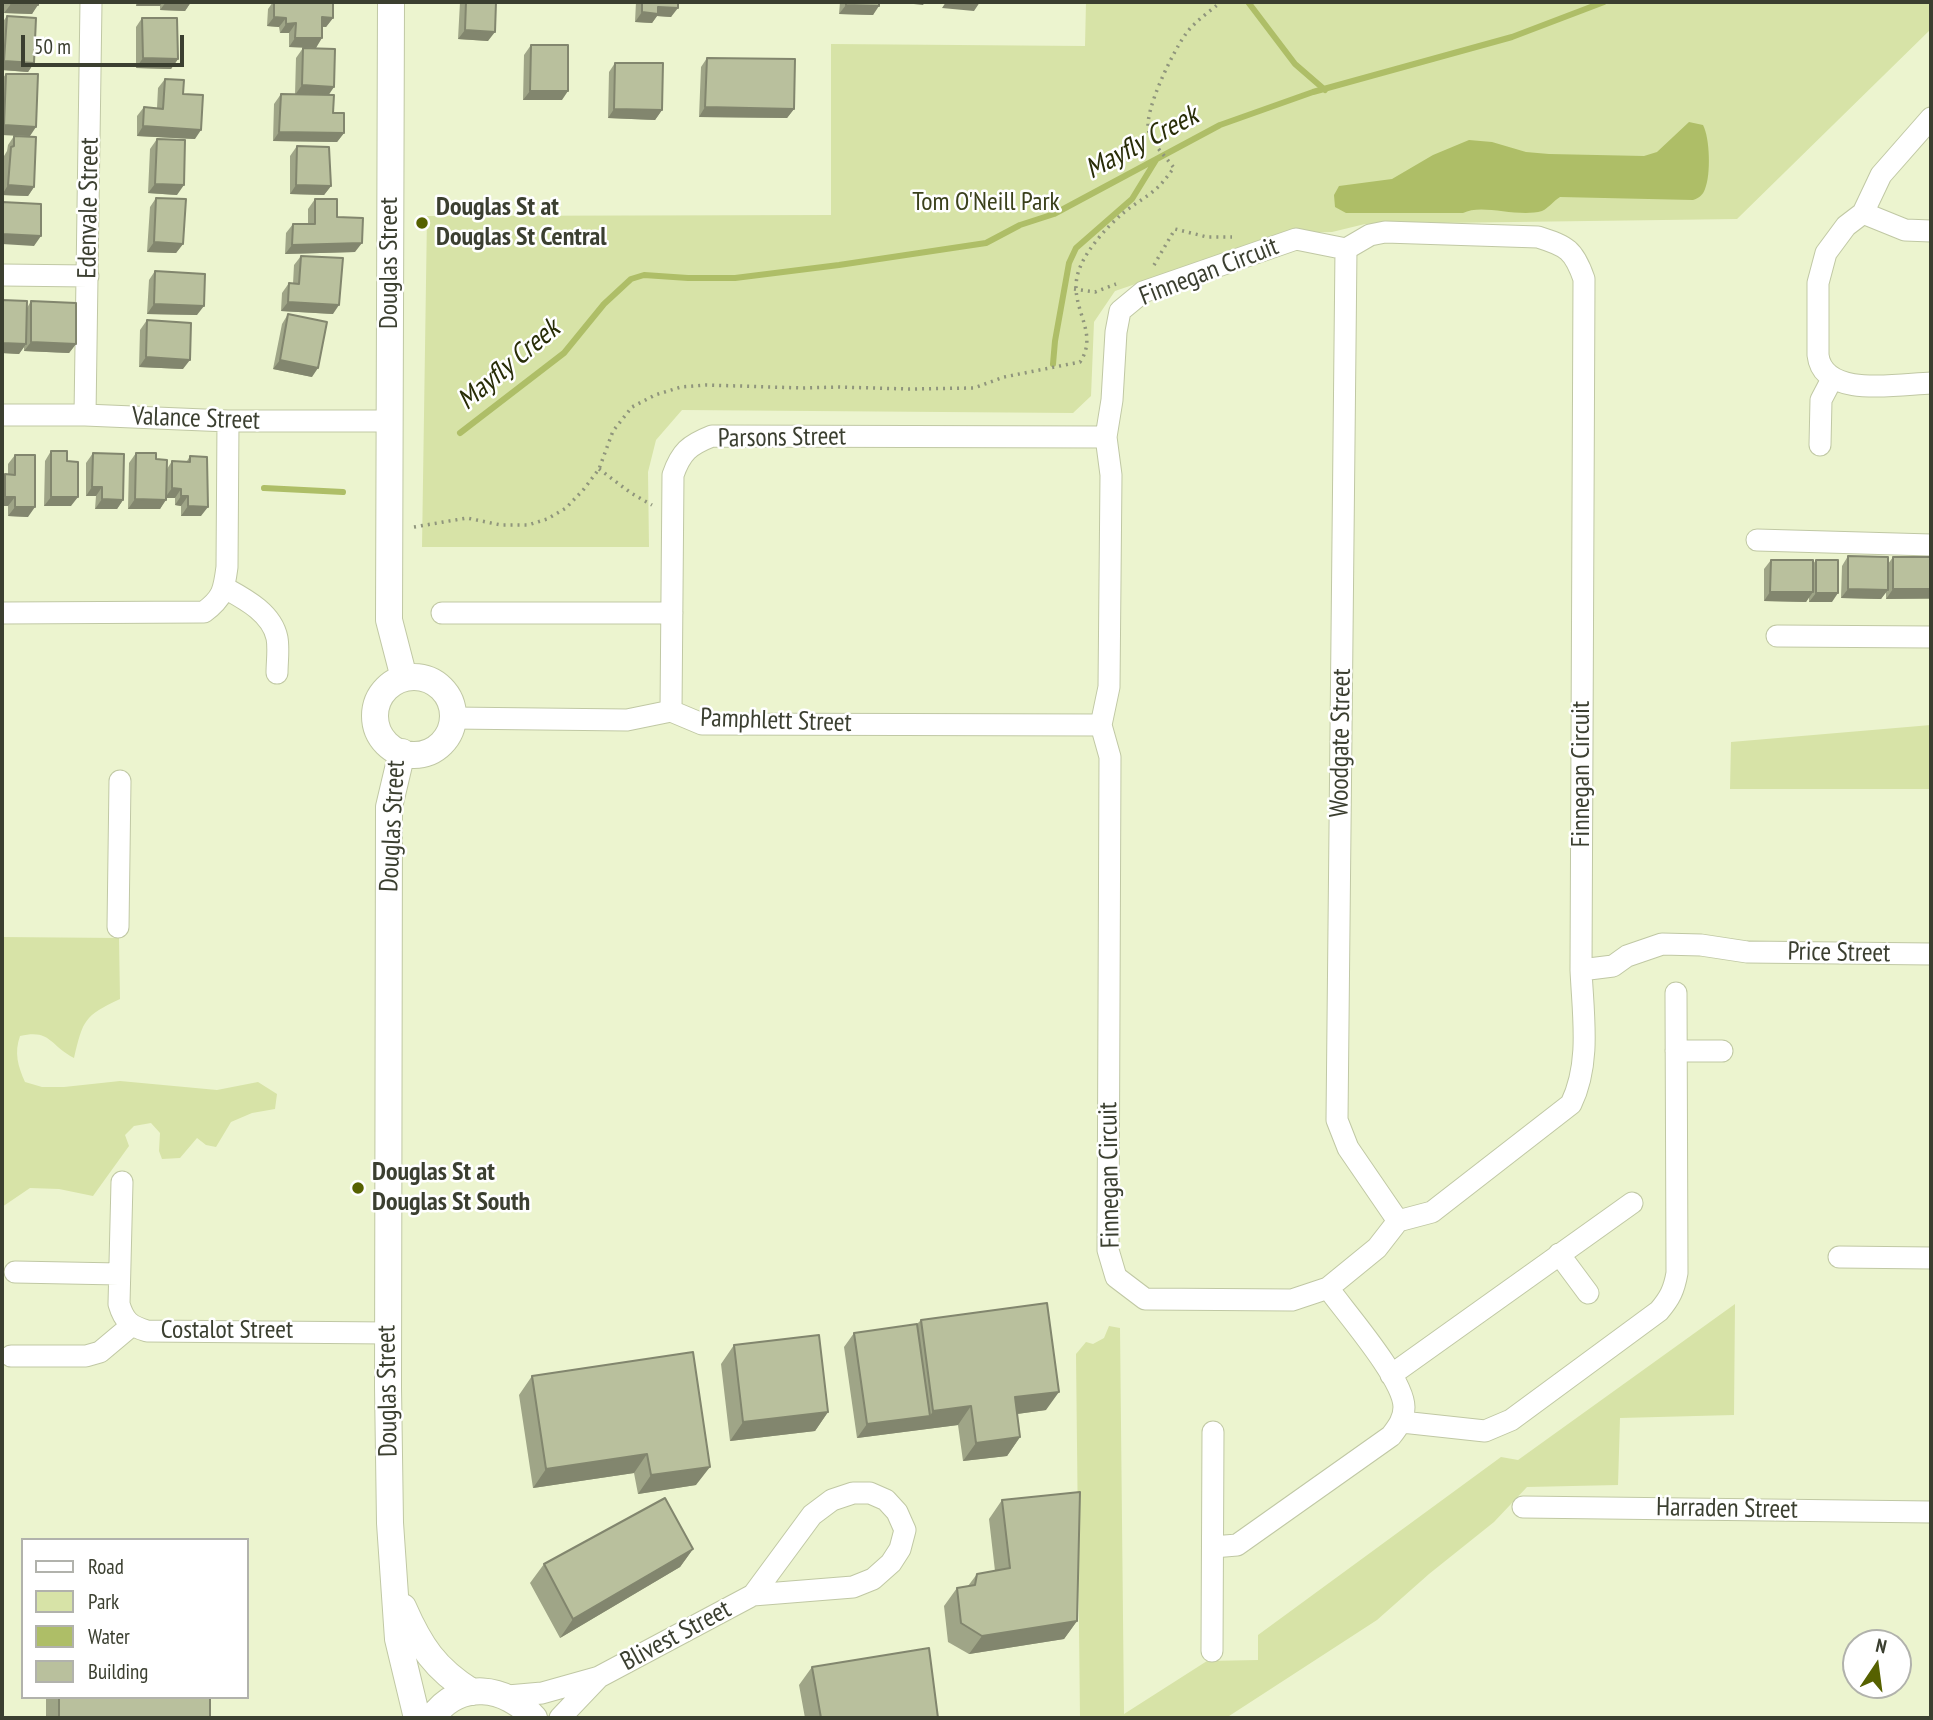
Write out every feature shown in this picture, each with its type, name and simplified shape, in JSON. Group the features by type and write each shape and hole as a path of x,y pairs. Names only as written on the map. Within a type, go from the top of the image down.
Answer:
{"main road":[{"name":"Douglas Street","path":"391,2 389,620 404,678 387,688 381,696 376,715 377,724 386,741 402,752 389,807 390,1524 398,1639 417,1718"},
{"path":"402,752 419,754 436,748 448,735 453,718 448,696 439,685 419,677 404,678"},
{"name":"Douglas Street","path":"395,1590 417,1640 444,1672 472,1692"},
{"path":"432,1718 438,1709 454,1698 472,1692 491,1691 508,1696 523,1705 534,1718"}],"street":[{"name":"Edenvale Street","path":"85,415 91,2"},
{"path":"1931,118 1881,175 1863,213 1846,226 1830,246 1819,273 1819,362 1825,374 1832,379 1854,385 1931,383"},
{"path":"1863,213 1905,230 1931,231"},
{"name":"Finnegan Circuit","path":"1385,232 1538,237 1561,244 1576,257 1584,279 1581,970 1584,1061 1580,1087 1572,1104 1432,1212 1398,1221 1377,1248 1328,1288 1292,1300 1144,1299 1116,1277 1108,1250 1110,757 1101,725 1109,687 1111,475 1106,437 1120,311 1143,292 1296,239 1346,249 1370,235 1385,232"},
{"name":"Woodgate Street","path":"1346,249 1337,1120 1348,1149 1398,1221"},
{"path":"2,275 88,276"},
{"path":"1820,445 1821,400 1832,379"},
{"name":"Valance Street","path":"2,415 85,415 228,421 389,421"},
{"path":"2,613 204,612 218,602 225,588 227,567 228,421"},
{"name":"Parsons Street","path":"671,712 673,475 679,457 695,443 712,436 1106,437"},
{"path":"1757,540 1931,545"},
{"path":"225,588 250,602 271,624 276,638 277,673"},
{"path":"442,613 672,613"},
{"path":"1777,636 1931,637"},
{"name":"Pamphlett Street","path":"453,718 627,720 671,712 702,723 1101,725"},
{"path":"118,927 120,781"},
{"name":"Price Street","path":"1581,970 1613,966 1627,956 1662,944 1701,945 1747,952 1931,954"},
{"path":"1402,1422 1472,1431 1497,1427 1511,1420 1659,1311 1670,1298 1676,1273 1676,993"},
{"path":"1676,1051 1722,1051"},
{"name":"Costalot Street","path":"122,1182 119,1304 122,1315 131,1326 147,1331 388,1333"},
{"path":"1391,1375 1632,1203"},
{"path":"1559,1254 1588,1293"},
{"path":"1839,1257 1931,1258"},
{"path":"15,1272 119,1274"},
{"path":"1213,1547 1237,1545 1391,1436 1402,1422 1404,1406 1399,1386 1328,1288"},
{"path":"11,1356 86,1356 100,1352 131,1326"},
{"path":"1212,1651 1213,1432"},
{"name":"Blivest Street","path":"508,1696 542,1693 599,1677 753,1595 853,1587 873,1579 891,1563 900,1549 905,1530 897,1512 886,1500 870,1493 853,1493 832,1500 812,1515 753,1595"},
{"name":"Harraden Street","path":"1524,1507 1931,1511"},
{"name":"Blivest Street","path":"560,1718 599,1677"}],"path":[{"path":"1095,292 1074,289 1079,268 1088,253 1121,215 1157,189 1174,168 1147,130 1149,117 1158,88 1174,53 1189,31 1221,2"},
{"path":"599,469 655,507 672,524"}],"green space":[{"name":"Tom O'Neill Park","path":"1086,2 1931,2 1931,29 1737,219 1365,224 1332,232 1285,233 1115,291 1094,322 1091,396 1073,413 682,410 656,440 648,472 649,547 422,547 427,216 831,215 831,44 1085,46"},
{"path":"1931,725 1931,789 1730,789 1731,742"},
{"path":"2,937 119,938 120,999 99,1010 87,1021 74,1058 44,1036 20,1036 18,1059 25,1082 42,1087 64,1087 120,1081 217,1090 258,1082 277,1094 275,1109 252,1113 231,1122 216,1147 206,1145 197,1138 180,1158 162,1159 159,1151 160,1133 151,1123 134,1126 125,1135 129,1146 93,1196 59,1189 30,1188 2,1207"},
{"path":"1735,1304 1734,1415 1620,1418 1618,1485 1527,1487 1494,1522 1377,1620 1226,1718 1080,1718 1076,1354 1086,1342 1093,1344 1104,1338 1109,1326 1120,1328 1124,1714 1207,1661 1258,1660 1258,1635 1501,1457 1518,1460"}],"water":[{"path":"1689,122 1703,125 1709,157 1705,189 1693,200 1560,197 1544,210 1532,213 1480,209 1463,213 1346,213 1335,207 1334,195 1339,186 1392,179 1433,155 1469,140 1492,142 1526,152 1644,156 1657,152"}],"building":[{"path":"38,2 38,5 11,4"},
{"path":"274,2 333,2 333,18 322,17 322,38 295,38 296,23 286,24 286,18 274,17"},
{"path":"466,2 496,2 495,32 465,30"},
{"path":"642,2 678,2 678,8 658,7 658,14 642,12"},
{"path":"846,2 879,2 879,6 846,5"},
{"path":"7,16 36,18 34,63 4,61"},
{"path":"142,18 177,18 178,59 143,58"},
{"path":"531,45 568,45 568,91 530,91"},
{"path":"303,48 335,49 334,87 302,85"},
{"path":"707,58 795,59 794,109 705,107"},
{"path":"615,63 663,63 662,110 614,109"},
{"path":"6,74 38,74 36,127 4,125"},
{"path":"165,79 184,80 183,94 203,95 201,130 143,126 144,107 163,109"},
{"path":"281,94 334,95 333,113 344,113 344,133 279,132"},
{"path":"14,136 36,137 34,187 8,185"},
{"path":"157,139 185,140 184,185 155,184"},
{"path":"297,146 329,147 331,186 296,185"},
{"path":"156,198 186,199 183,244 154,242"},
{"path":"315,199 337,199 337,217 363,218 362,243 292,245 293,224 315,224"},
{"path":"2,202 41,204 41,236 2,234"},
{"path":"301,256 343,258 339,305 288,302 289,283 299,284"},
{"path":"155,271 205,274 204,306 154,304"},
{"path":"2,300 27,301 26,344 2,343"},
{"path":"31,301 76,303 76,344 31,342"},
{"path":"288,314 327,322 318,368 280,360"},
{"path":"147,320 191,323 190,360 146,357"},
{"path":"51,451 67,451 67,461 78,462 78,497 51,497"},
{"path":"93,453 124,454 123,500 102,499 102,487 92,487"},
{"path":"136,453 156,453 156,459 167,460 166,500 135,499"},
{"path":"15,455 35,455 35,507 15,507 15,497 5,497 5,474 15,475"},
{"path":"190,456 207,457 208,507 188,506 188,496 181,496 181,489 172,488 172,461 190,462"},
{"path":"1848,556 1888,557 1888,590 1848,589"},
{"path":"1893,557 1931,557 1931,589 1893,589"},
{"path":"1771,560 1813,560 1813,592 1770,592"},
{"path":"1816,560 1838,560 1838,593 1816,593"},
{"path":"1047,1303 1059,1392 1015,1397 1020,1437 976,1443 971,1406 933,1411 921,1320"},
{"path":"917,1324 930,1416 867,1424 854,1333"},
{"path":"819,1335 828,1412 743,1422 734,1345"},
{"path":"693,1352 710,1467 651,1475 647,1454 546,1469 532,1376"},
{"path":"1080,1492 1077,1621 982,1636 961,1623 957,1588 975,1585 977,1574 1010,1568 1002,1500"},
{"path":"665,1498 693,1549 573,1619 544,1564"},
{"path":"929,1648 938,1718 821,1718 812,1667"},
{"path":"59,1699 210,1699 210,1718 59,1718"}],"waterway":[{"path":"1248,2 1295,64 1325,90"},
{"name":"Mayfly Creek","path":"460,433 564,353 604,304 631,279 644,275 735,278 986,243 1020,225 1054,214 1220,125 1313,92 1512,37 1604,2"},
{"path":"1053,364 1069,263 1076,248 1132,199 1156,160"},
{"path":"264,488 343,492"}],"place":[{"name":"Douglas St at Douglas St Central","path":"422,223"},
{"name":"Douglas St at Douglas St South","path":"358,1188"}]}
